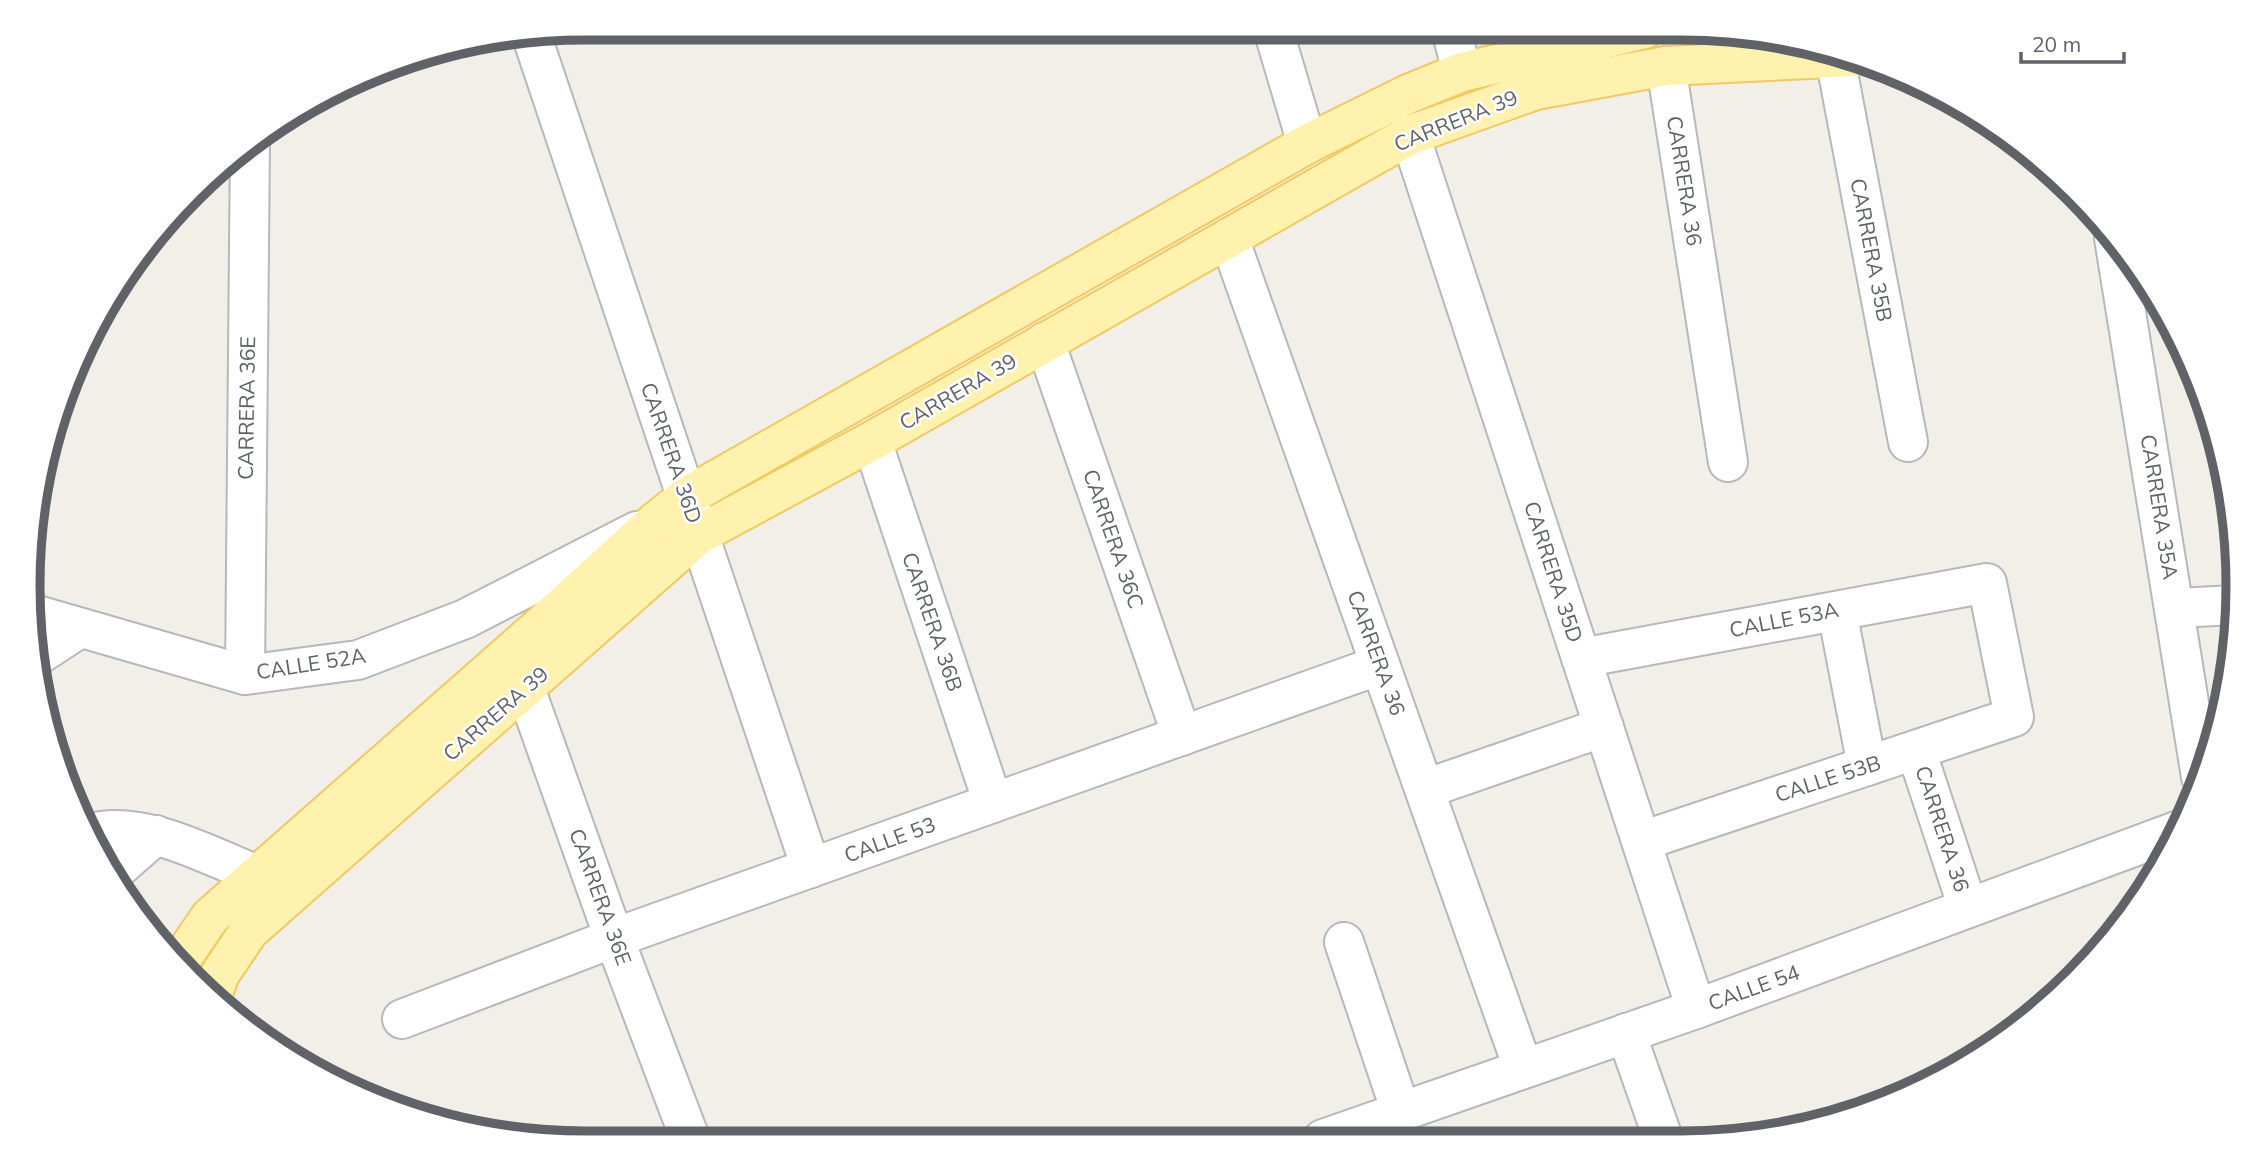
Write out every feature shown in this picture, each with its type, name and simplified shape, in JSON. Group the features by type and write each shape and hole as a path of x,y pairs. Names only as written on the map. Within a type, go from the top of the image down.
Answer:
{"main road":[{"name":"CARRERA 39","path":"184,954 209,917 685,497 1307,144 1408,94 1462,72 1598,40"},
{"name":"CARRERA 39","path":"216,986 249,931 698,535 872,441 1409,135 1536,90 1666,66 1819,58"}],"street":[{"path":"1276,40 1307,144"},
{"path":"1454,40 1462,72"},
{"name":"CARRERA 36D","path":"534,43 811,868"},
{"name":"CARRERA 36","path":"1666,66 1728,461"},
{"name":"CARRERA 35B","path":"1844,66 1908,442"},
{"name":"CARRERA 35D","path":"1409,135 1696,1009"},
{"name":"CARRERA 36E","path":"245,675 250,156"},
{"name":"CARRERA 36","path":"1229,238 1523,1068"},
{"name":"CARRERA 35A","path":"2118,261 2198,757"},
{"name":"CARRERA 36C","path":"1045,342 1182,736"},
{"name":"CARRERA 36B","path":"872,441 993,803"},
{"name":"CALLE 52A","path":"41,616 245,675 358,660 465,619 654,522"},
{"name":"CALLE 53A","path":"1581,658 1987,583 2014,717"},
{"path":"2175,608 2225,606"},
{"path":"1837,611 1867,766"},
{"path":"44,651 80,628"},
{"name":"CARRERA 36E","path":"511,652 687,1131"},
{"name":"CALLE 53","path":"402,1019 614,938 1380,665"},
{"name":"CALLE 53B","path":"1642,841 2014,717"},
{"path":"1425,789 1604,727"},
{"name":"CARRERA 36","path":"1916,750 1968,908"},
{"path":"98,831 107,828 156,835 257,875"},
{"path":"119,867 156,835"},
{"name":"CALLE 54","path":"1346,1131 1696,1009 2166,835"},
{"path":"1344,942 1401,1112"},
{"path":"1626,1033 1661,1131"}]}
